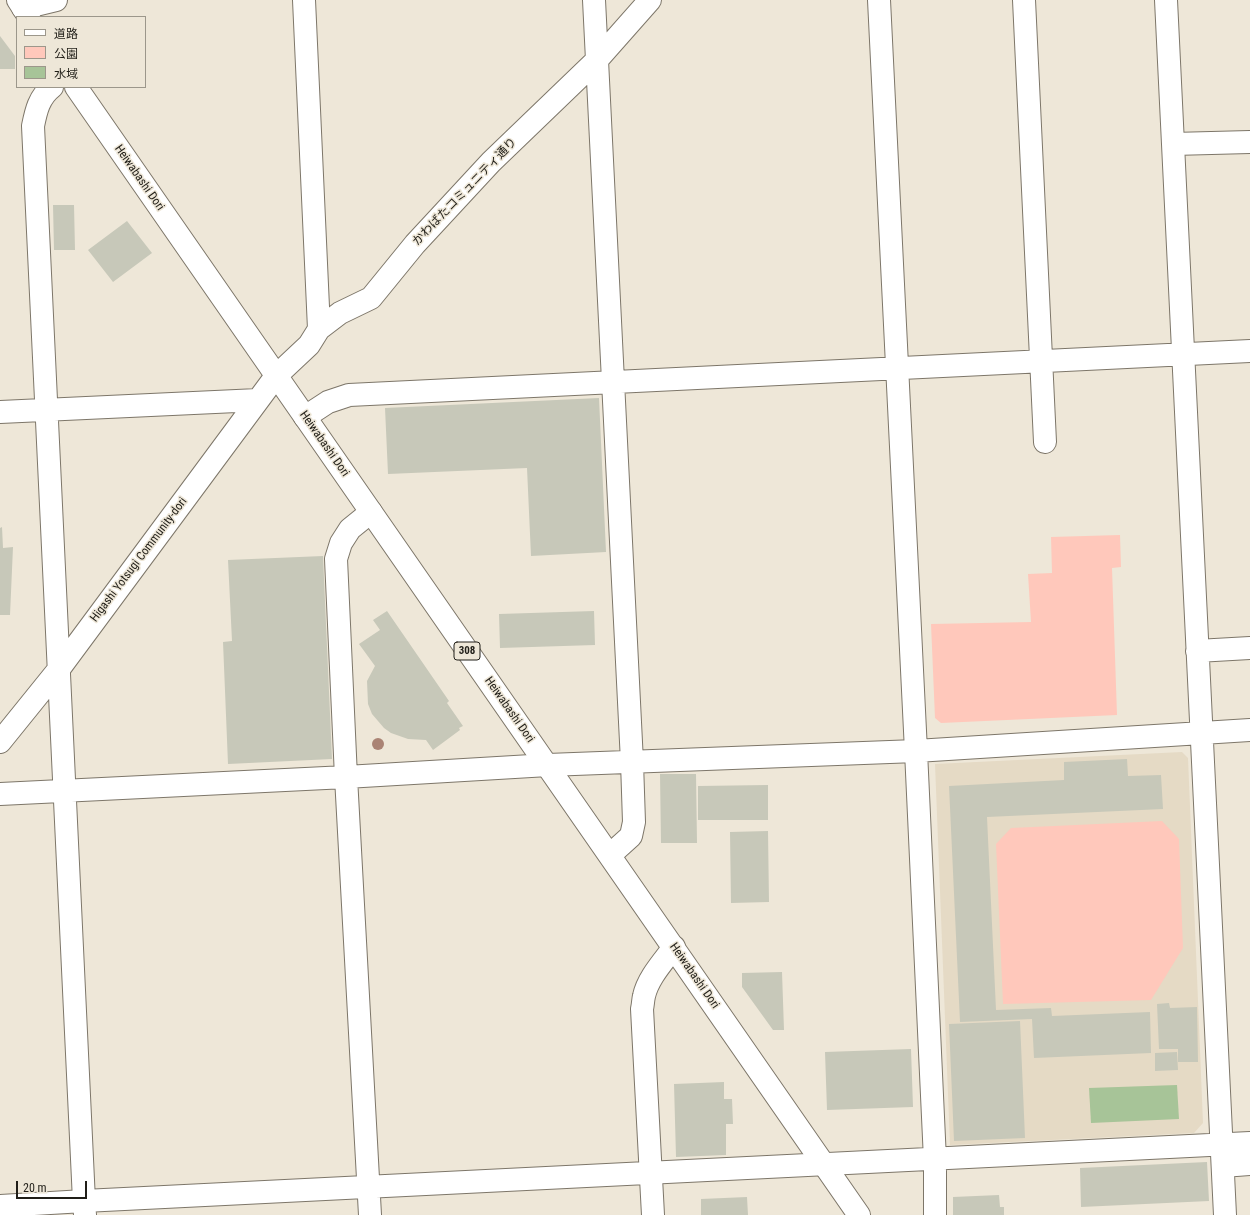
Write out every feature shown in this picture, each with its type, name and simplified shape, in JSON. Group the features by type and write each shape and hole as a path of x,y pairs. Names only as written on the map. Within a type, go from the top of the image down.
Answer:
{"street":[{"path":"24,8 56,0"},
{"path":"304,0 319,329"},
{"path":"594,0 634,822 631,836 610,855"},
{"name":"かわばたコミュニティ通り","path":"276,376 309,345 319,329 340,313 371,298 415,244 491,162 597,60 650,0"},
{"path":"879,0 935,1160 935,1215"},
{"path":"1024,0 1045,442"},
{"path":"1166,0 1184,354 1200,733 1225,1215"},
{"path":"51,88 45,92 36,108 33,126 84,1208"},
{"name":"Heiwabashi Dori","path":"77,88 859,1215"},
{"path":"1173,144 1250,142"},
{"path":"305,417 328,402 348,395 1250,351"},
{"name":"Higashi Yotsugi Community-dori","path":"0,742 59,669 276,376"},
{"path":"0,412 258,400"},
{"path":"370,1215 346,777 336,558 350,529 371,512"},
{"path":"1197,651 1250,648"},
{"path":"0,794 346,777 548,765 916,751 1250,730"},
{"path":"653,1215 642,1009 644,996 648,986 657,970 674,947"},
{"path":"1222,1155 1250,1143"},
{"path":"0,1206 84,1208 368,1187 651,1172 935,1160 1222,1155 1250,1164"}],"shaded area":[{"path":"1182,752 1188,758 1203,1123 1194,1133 950,1145 935,764"}],"green space":[{"path":"1120,535 1121,567 1112,568 1117,715 941,723 935,718 931,624 1031,622 1028,574 1052,573 1051,537"},
{"path":"1162,821 1179,839 1183,948 1151,1000 1003,1004 996,844 1011,828"}],"water":[{"path":"1177,1085 1179,1119 1091,1123 1089,1088"}],"building":[{"path":"0,36 15,56 15,69 0,69"},
{"path":"53,205 74,205 75,250 54,250"},
{"path":"127,221 152,253 113,282 88,250"},
{"path":"599,398 606,552 531,556 527,468 388,474 385,408"},
{"path":"2,527 3,548 13,547 10,615 0,615 0,528"},
{"path":"323,556 332,759 228,764 223,642 232,641 228,560"},
{"path":"387,611 449,701 447,703 463,726 459,728 460,730 433,750 426,740 408,739 391,733 384,728 372,714 368,704 367,681 375,666 359,644 380,630 373,620"},
{"path":"594,611 595,645 500,648 499,614"},
{"path":"1127,759 1128,776 1161,775 1163,809 987,817 996,1010 1051,1008 1052,1016 1150,1012 1151,1053 1034,1058 1032,1019 960,1022 949,786 1064,780 1064,762"},
{"path":"660,774 696,774 697,843 661,843"},
{"path":"768,785 768,820 698,820 698,786"},
{"path":"768,831 769,902 731,903 730,832"},
{"path":"782,972 784,1030 773,1030 742,987 742,973"},
{"path":"1169,1003 1170,1008 1197,1007 1198,1062 1178,1062 1178,1049 1159,1049 1157,1004"},
{"path":"1020,1021 1025,1138 954,1141 949,1024"},
{"path":"911,1049 913,1107 827,1110 825,1052"},
{"path":"1177,1052 1178,1070 1155,1071 1155,1053"},
{"path":"724,1082 724,1099 732,1099 733,1124 726,1124 726,1155 676,1157 674,1084"},
{"path":"1207,1162 1209,1201 1081,1207 1080,1168"},
{"path":"999,1195 1000,1207 1004,1207 1004,1215 953,1215 953,1197"},
{"path":"747,1197 748,1215 701,1215 701,1199"}]}
